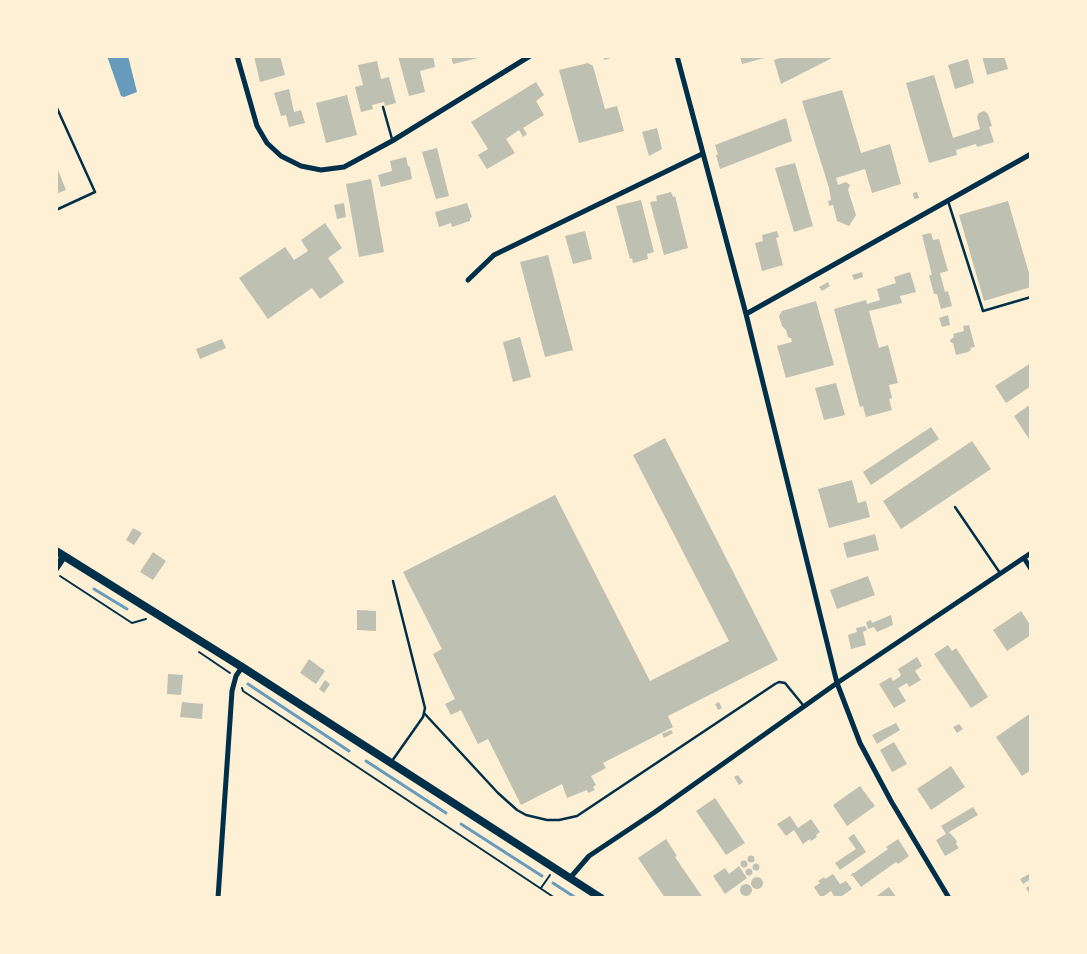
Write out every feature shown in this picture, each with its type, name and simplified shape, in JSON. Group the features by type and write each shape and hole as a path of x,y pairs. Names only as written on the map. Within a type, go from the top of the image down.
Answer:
{"main road":[{"path":"56,551 242,666 600,898"}],"street":[{"path":"237,56 257,126 267,143 282,156 301,166 321,170 344,168 392,141 530,56"},
{"path":"677,56 746,314 836,683 860,743 891,801 949,898"},
{"path":"468,280 494,255 702,154"},
{"path":"746,314 1031,154"},
{"path":"570,878 589,856 655,812 836,683 1031,553"},
{"path":"56,568 64,556"},
{"path":"1024,558 1031,569"},
{"path":"218,898 232,691 236,676 242,666"}],"lane":[{"path":"56,106 95,192 56,210"},
{"path":"383,107 392,141"},
{"path":"948,201 983,310 1031,297"},
{"path":"955,507 1000,573"},
{"path":"391,762 424,713 424,703 392,581"},
{"path":"424,713 498,793 517,810 537,819 559,820 577,816 779,682 785,683 804,706"}],"path":[{"path":"56,574 132,622 148,619"},
{"path":"236,676 244,691 556,898"},
{"path":"541,888 555,868"}],"water":[{"path":"107,56 128,56 137,92 124,97 121,96"}],"building":[{"path":"254,56 280,56 285,75 260,82"},
{"path":"398,56 433,56 435,67 420,71 425,92 409,96"},
{"path":"451,56 482,56 482,57 453,64"},
{"path":"603,56 614,56 614,57 604,60"},
{"path":"740,56 763,56 764,58 742,64"},
{"path":"786,56 836,56 781,84 774,60"},
{"path":"982,56 1004,56 1008,69 987,75"},
{"path":"968,59 974,83 955,89 948,65"},
{"path":"377,61 381,79 389,77 396,103 385,106 384,102 372,105 373,109 361,112 355,87 363,85 358,65"},
{"path":"588,63 593,66 605,109 617,106 624,131 579,143 559,70"},
{"path":"934,75 953,138 980,129 977,117 979,113 984,111 988,114 992,126 989,127 994,142 977,147 976,144 956,150 957,155 929,163 906,83"},
{"path":"536,82 544,95 536,101 544,115 523,128 527,134 523,137 519,130 506,139 515,153 487,169 478,155 488,149 471,122"},
{"path":"289,89 294,112 301,110 305,123 289,127 286,115 281,116 274,93"},
{"path":"842,90 861,153 890,144 901,184 872,193 865,169 836,178 838,185 846,182 850,185 848,190 856,215 849,226 837,221 833,205 829,206 828,201 831,200 829,188 802,101"},
{"path":"347,95 357,135 326,143 316,103"},
{"path":"786,118 792,141 720,169 715,145"},
{"path":"657,128 662,149 649,156 642,132"},
{"path":"437,148 449,196 436,199 422,152"},
{"path":"406,157 412,179 381,187 378,175 392,171 390,161"},
{"path":"795,163 813,226 794,232 775,168"},
{"path":"56,165 66,190 56,194"},
{"path":"371,179 384,252 359,257 346,184"},
{"path":"671,192 673,197 675,196 688,248 664,255 650,202 657,201 656,196"},
{"path":"917,192 919,198 914,199 913,193"},
{"path":"641,200 654,252 647,254 648,259 633,263 632,258 630,259 616,206"},
{"path":"1008,201 1031,280 1031,287 984,301 959,215"},
{"path":"344,203 346,217 337,219 334,205"},
{"path":"467,203 472,217 470,221 452,227 451,223 439,227 435,212"},
{"path":"325,223 342,248 328,258 344,282 320,299 312,288 268,319 239,278 285,247 294,260 308,251 301,240"},
{"path":"585,231 592,259 573,264 565,236"},
{"path":"777,231 779,237 776,238 783,265 762,271 755,243 763,241 762,235"},
{"path":"931,233 933,240 939,239 948,271 940,273 945,292 948,291 952,306 941,309 937,294 934,294 929,275 932,275 922,235"},
{"path":"548,255 573,350 545,357 520,262"},
{"path":"862,272 863,277 854,280 852,275"},
{"path":"910,272 916,292 900,296 902,303 869,311 879,348 888,345 898,383 889,385 892,398 889,399 892,410 866,417 863,406 860,407 834,309 866,300 867,304 880,300 877,289 896,283 894,277"},
{"path":"828,282 830,286 822,291 819,287"},
{"path":"816,301 834,365 786,378 777,346 792,342 782,326 779,316 782,311"},
{"path":"948,315 950,325 942,327 939,318"},
{"path":"969,325 975,347 970,348 971,350 968,352 956,355 953,343 950,340 954,337 953,334 964,331 963,326"},
{"path":"520,337 531,377 513,382 503,342"},
{"path":"222,339 226,348 200,359 196,349"},
{"path":"1031,363 1031,386 1006,403 995,386"},
{"path":"836,383 845,415 824,420 815,388"},
{"path":"1031,404 1031,442 1014,416"},
{"path":"931,427 939,439 871,485 863,472"},
{"path":"665,438 778,660 668,716 673,727 603,763 606,768 591,776 596,785 593,787 595,790 588,793 587,790 567,798 562,784 521,805 488,739 478,744 461,710 451,715 445,704 455,699 433,654 442,649 403,572 555,495 650,681 729,641 633,455"},
{"path":"972,441 991,469 901,529 883,501"},
{"path":"852,480 858,503 866,501 870,517 829,528 818,489"},
{"path":"133,528 142,533 134,545 126,540"},
{"path":"875,534 879,550 847,558 843,543"},
{"path":"153,552 166,561 153,580 140,572"},
{"path":"868,576 875,595 837,609 830,590"},
{"path":"357,610 376,611 376,631 357,630"},
{"path":"1021,611 1031,626 1031,635 1007,651 993,630"},
{"path":"891,615 893,625 877,632 874,627 868,629 866,622 871,620 872,623"},
{"path":"865,626 867,630 863,632 866,645 851,649 848,635 857,632 856,628"},
{"path":"948,645 952,651 956,648 988,697 971,708 934,654"},
{"path":"917,657 922,666 915,671 921,680 909,687 907,683 898,688 906,701 894,708 879,684 891,677 893,681 898,678 901,675 898,669"},
{"path":"309,659 325,671 316,684 300,673"},
{"path":"168,674 183,675 181,695 167,694"},
{"path":"325,680 330,684 324,693 319,689"},
{"path":"182,702 203,704 202,719 180,717"},
{"path":"719,702 722,708 718,710 715,704"},
{"path":"1031,713 1031,770 1022,776 996,737"},
{"path":"896,723 900,730 877,744 872,735"},
{"path":"959,724 963,729 957,733 953,727"},
{"path":"671,730 673,733 664,738 662,734"},
{"path":"894,742 907,764 892,772 880,750"},
{"path":"951,766 965,787 931,810 917,789"},
{"path":"738,775 743,782 739,785 734,777"},
{"path":"860,786 875,806 847,826 833,805"},
{"path":"715,798 745,843 726,855 696,811"},
{"path":"973,807 978,815 949,832 957,841 956,844 959,848 945,856 936,840 946,834 941,826"},
{"path":"790,816 798,828 811,819 820,832 816,835 817,837 803,844 794,830 786,836 777,824"},
{"path":"854,834 866,852 840,870 835,863 856,849 848,838"},
{"path":"666,839 677,856 675,857 703,898 665,898 638,858"},
{"path":"898,839 909,856 898,864 896,862 861,887 851,876 852,873 888,849 886,847"},
{"path":"751,855 755,859 751,863 747,859"},
{"path":"744,860 748,864 744,868 740,864"},
{"path":"756,863 760,867 756,871 752,867"},
{"path":"739,866 747,878 725,894 713,876 725,868 729,874"},
{"path":"749,868 753,872 749,876 745,872"},
{"path":"1031,873 1031,879 1023,884 1020,879"},
{"path":"833,874 840,884 846,881 852,889 839,898 835,898 831,891 821,898 814,887 820,883 818,881"},
{"path":"757,877 763,883 757,889 751,883"},
{"path":"746,884 752,890 746,896 740,890"},
{"path":"1031,885 1031,896 1026,888"},
{"path":"889,887 897,898 874,898"}],"waterway":[{"path":"94,589 127,609"},
{"path":"248,684 349,751"},
{"path":"366,761 446,813"},
{"path":"461,824 542,876"},
{"path":"553,883 576,898"}]}
